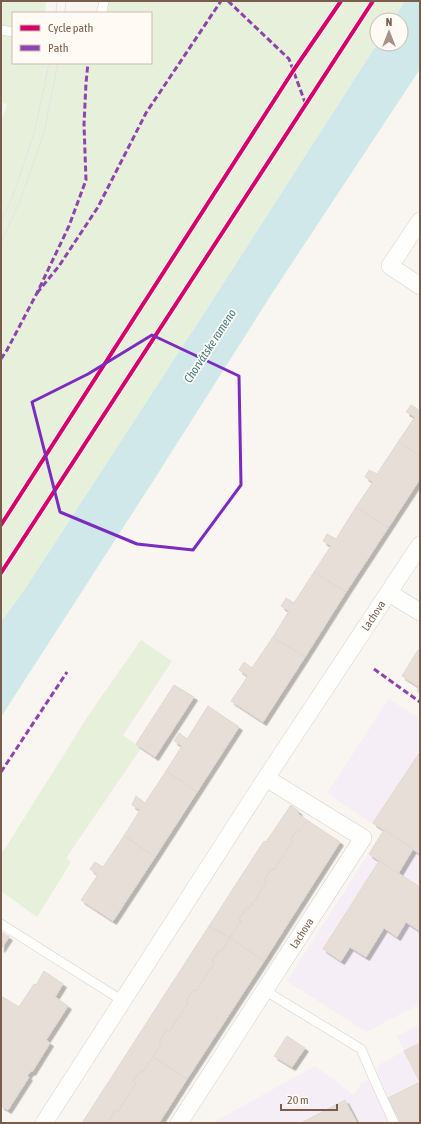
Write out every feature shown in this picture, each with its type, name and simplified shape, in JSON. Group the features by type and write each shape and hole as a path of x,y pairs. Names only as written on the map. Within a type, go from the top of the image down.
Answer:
{"street":[{"path":"420,221 390,266 420,286"},
{"name":"Lachova","path":"44,1123 266,778 420,545"},
{"name":"Lachova","path":"389,593 420,612"},
{"name":"Lachova","path":"179,1123 362,838 266,778"}],"lane":[{"path":"101,12 104,1"},
{"path":"1,30 12,32"},
{"path":"1,924 123,1001"},
{"path":"264,990 361,1048 394,1123"}],"highlighted area":[{"path":"152,335 239,376 241,485 193,550 137,544 60,512 32,402 88,374"}],"shaded area":[{"path":"389,699 420,719 420,1004 366,1032 287,981 383,831 327,793"},
{"path":"420,1024 420,1123 212,1123 315,1066 354,1095 362,1082 377,1076 376,1073 379,1065 404,1051 397,1036"}],"green space":[{"path":"1,1 46,1 45,12 12,12 12,64 152,64 152,12 107,12 109,1 405,1 398,12 369,12 369,52 372,52 23,592 1,622 1,122 7,105 1,102"},
{"path":"141,640 172,661 123,735 141,748 66,858 71,862 37,917 1,891 1,855 90,713"}],"water":[{"name":"Chorvátske rameno","path":"405,1 420,1 420,69 271,295 1,717 1,622 23,592 372,52 409,52 409,12 398,12"}],"building":[{"path":"411,405 419,410 420,409 420,456 398,442 415,417 406,412"},
{"path":"398,442 420,456 420,479 388,528 356,507 373,482 365,477 369,470 377,474"},
{"path":"356,507 388,528 346,592 314,572 331,546 323,541 327,534 336,539"},
{"path":"314,572 346,592 305,657 273,637 289,611 281,606 286,598 294,603"},
{"path":"273,637 305,657 263,722 231,701 248,676 239,670 244,662 252,668"},
{"path":"418,650 420,651 420,693 417,691 419,687 402,676"},
{"path":"174,685 194,697 155,757 136,744"},
{"path":"208,706 239,727 197,792 166,771 182,746 174,741 179,733 187,739"},
{"path":"420,752 420,854 373,823"},
{"path":"166,771 197,792 155,857 124,836 140,810 132,805 136,796 145,803"},
{"path":"291,805 299,812 298,814 307,820 300,831 298,829 290,840 293,841 274,870 272,869 264,880 267,882 249,909 246,908 239,920 241,921 230,938 209,926 264,841 266,842"},
{"path":"307,820 340,842 264,961 230,938 241,921 239,920 246,908 249,909 267,882 264,880 272,869 274,870 293,841 290,840 298,829 300,831"},
{"path":"384,830 413,849 398,874 369,854"},
{"path":"124,836 155,857 113,921 81,900 98,875 90,869 95,862 103,867"},
{"path":"379,861 420,887 420,931 406,922 397,937 384,928 366,957 350,947 341,961 323,949"},
{"path":"209,926 230,938 222,951 219,950 212,961 215,962 196,991 194,989 186,1001 189,1002 169,1032 167,1030 159,1042 162,1044 143,1072 141,1070 133,1081 136,1083 118,1112 115,1110 108,1122 110,1123 82,1123"},
{"path":"1,932 9,937 1,949"},
{"path":"230,938 264,961 187,1079 153,1057 162,1044 159,1042 167,1030 169,1032 189,1002 186,1001 194,989 196,991 215,962 212,961 219,950 222,951"},
{"path":"44,971 63,984 55,997 68,1006 46,1040 50,1043 32,1072 31,1071 27,1076 29,1077 8,1110 1,1106 1,996 19,1007 34,984 36,985"},
{"path":"287,1036 305,1048 292,1067 274,1056"},
{"path":"420,1043 420,1082 404,1051"},
{"path":"153,1057 187,1079 159,1123 108,1122 115,1110 118,1112 136,1083 133,1081 141,1070 143,1072"},
{"path":"420,1082 420,1123 401,1123 388,1098"},
{"path":"345,1100 357,1123 301,1123"}],"tram line":[{"path":"56,12 57,1"},
{"path":"65,12 66,1"},
{"path":"1,221 12,198 35,130 49,64"},
{"path":"1,242 20,201 44,133 58,64"}],"marked path":[{"path":"37,293 59,266 98,207 146,113 221,1"},
{"path":"228,1 289,59 306,105"},
{"path":"1,359 37,293 69,226 86,180 84,124 88,64"},
{"path":"374,669 420,702"},
{"path":"1,772 67,672"}],"cycle path":[{"path":"1,525 293,71 341,1"},
{"path":"1,573 373,1"}]}
